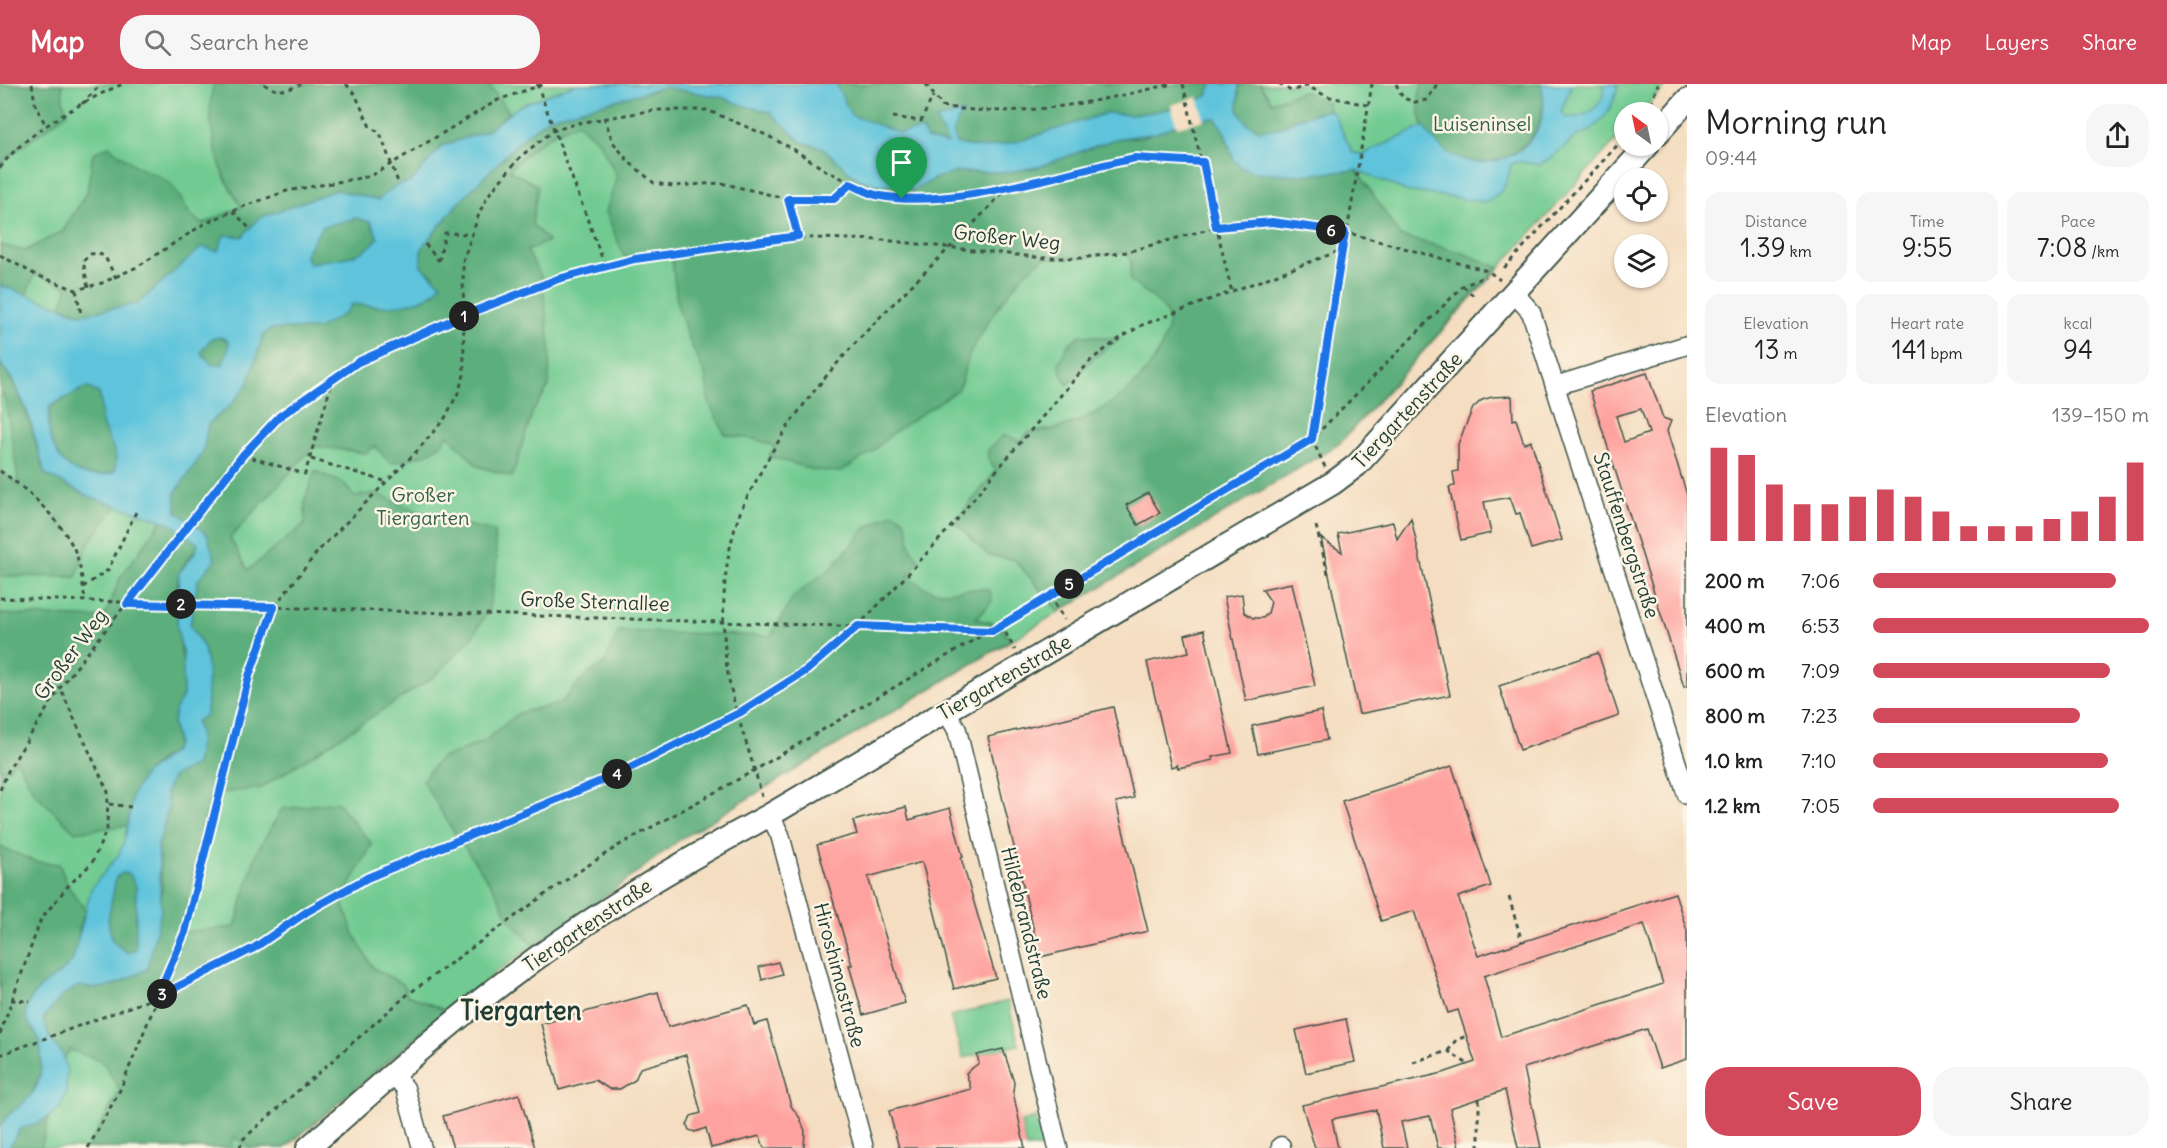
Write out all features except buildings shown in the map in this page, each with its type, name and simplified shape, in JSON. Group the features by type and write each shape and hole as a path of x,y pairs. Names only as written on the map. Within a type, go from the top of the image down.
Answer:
{"main road":[{"path":"1668,122 1687,100"},
{"name":"Tiergartenstraße","path":"308,1148 506,980 563,939 767,810 946,711 1341,477 1380,442 1508,288 1637,156"}],"street":[{"name":"Stauffenbergstraße","path":"1508,288 1531,312 1681,756 1686,786"},
{"path":"1555,386 1687,345"},
{"name":"Hildebrandstraße","path":"946,711 957,730 1058,1148"},
{"name":"Hiroshimastraße","path":"767,810 780,835 864,1148"},
{"path":"393,1074 405,1088 422,1148"}],"path":[{"path":"32,84 35,103 46,126"},
{"path":"80,106 101,84"},
{"path":"0,168 6,159 46,126 123,84"},
{"path":"264,84 273,91 289,90 301,84"},
{"path":"346,84 355,94 370,127 380,133 399,185"},
{"path":"0,255 34,274 76,290 88,287 116,278 204,224 233,211 287,191 371,176 498,100 544,84"},
{"path":"926,84 942,106 973,112 1097,101 1172,84"},
{"path":"1183,84 1232,293"},
{"path":"1279,84 1291,90 1305,85 1326,96 1367,105"},
{"path":"1328,473 1312,439 1358,154 1372,84"},
{"path":"1395,84 1403,98 1415,102 1427,100 1437,84"},
{"path":"1652,102 1658,84"},
{"path":"538,85 606,266"},
{"path":"893,117 921,121 933,96"},
{"path":"88,1148 120,1090 185,932 249,676 274,607 319,550 417,451 445,418 464,375 463,261 471,234 490,193 521,156 554,131 604,117 679,108 707,110 766,135 850,184 874,194 902,199 1005,189 1135,158 1203,162"},
{"path":"604,117 613,142 628,161 654,183 673,186 721,183 788,199 834,199 850,184"},
{"path":"1504,268 1614,149"},
{"path":"767,810 726,661 724,620 728,567 739,516 769,456 831,368 869,326 952,246 1005,189"},
{"path":"788,199 798,236"},
{"path":"233,211 249,229"},
{"name":"Großer Weg","path":"0,790 9,769 60,688 243,455 280,416 358,362 464,315 558,279 606,266 671,253 798,236 952,246 1044,258 1080,258 1127,252 1216,227 1272,222 1345,232 1488,271 1508,288"},
{"path":"425,244 439,261 445,233 471,234"},
{"path":"0,1055 157,997 254,948 308,911 367,878 618,774 739,713 807,670 858,626 955,522 1091,360 1142,326 1342,250"},
{"path":"88,287 83,261 91,254 98,253 105,257 116,278"},
{"path":"240,1148 242,1140 407,995 554,888 616,847 755,770 1312,439 1463,286 1486,276"},
{"path":"1463,286 1476,298"},
{"path":"76,290 81,314"},
{"path":"243,455 305,474 332,380"},
{"path":"311,459 385,481"},
{"path":"0,471 65,531 78,558 85,601"},
{"path":"83,587 108,570 136,512"},
{"path":"1316,526 1329,577"},
{"path":"1050,596 1065,622"},
{"path":"0,598 127,604"},
{"name":"Große Sternallee","path":"127,604 170,603 724,620 992,631"},
{"path":"1000,625 1016,651"},
{"path":"0,1035 41,919 68,886 92,863 107,829 108,792 60,688"},
{"path":"109,804 131,807"},
{"path":"1509,897 1522,942"},
{"path":"11,1000 30,1001"},
{"path":"1413,1062 1448,1052 1456,1040 1467,1036"},
{"path":"1448,1052 1469,1065"},
{"path":"1479,1099 1479,1148"}],"green space":[{"name":"Großer Tiergarten","path":"0,84 1668,84 1651,102 1614,102 1614,142 1339,444 682,838 606,896 495,973 285,1148 0,1148"},
{"path":"0,84 62,84 63,101 68,112 6,159 0,168"},
{"path":"214,84 488,84 509,112 486,131 442,146 411,182 395,186 378,200 336,190 259,218 243,237 224,235 218,251 186,262 137,304 81,314 61,306 68,287 35,274 26,295 0,285 0,245 25,251 63,231 87,192 93,153 109,146 136,166 166,181 175,190 191,215 203,224 241,207 225,178 214,144 210,107"},
{"path":"836,84 1212,85 1207,96 1188,105 1131,115 1107,113 1016,142 984,148 956,144 953,131 962,113 936,120 949,144 927,139 922,130 899,133 850,115"},
{"path":"1239,84 1260,84 1272,102 1303,91 1328,103 1329,110 1299,118 1279,128 1260,130 1247,123 1238,110"},
{"name":"Luiseninsel","path":"1422,84 1541,84 1543,103 1541,116 1534,133 1517,151 1497,160 1475,162 1455,157 1438,146 1425,129 1419,108"},
{"path":"664,87 721,97 771,112 801,142 821,147 858,179 877,185 903,183 912,191 936,178 957,172 1007,172 1038,167 1115,139 1143,137 1192,119 1217,118 1225,133 1229,148 1253,172 1300,175 1357,170 1400,236 1460,252 1498,267 1339,444 1059,612 1015,560 988,555 955,522 996,471 988,459 988,450 1002,436 1011,437 1020,442 1029,432 1068,425 1088,416 1125,393 1153,362 1166,335 1168,318 1157,301 1130,280 1131,262 1127,252 1081,258 1044,258 1023,275 993,314 970,353 959,389 893,433 871,453 840,472 813,470 769,456 775,447 769,444 725,434 709,403 705,374 678,308 671,253 635,259 624,256 606,212 617,176 599,142 578,123 548,137 509,170 538,186 532,224 548,241 527,251 542,278 550,346 549,386 533,411 512,477 478,466 448,435 431,452 390,463 375,446 366,453 314,446 230,538 248,570 305,524 305,499 315,471 345,484 354,497 374,493 435,518 494,531 497,561 489,609 473,636 434,677 261,788 221,793 211,790 181,929 185,932 235,927 257,851 282,809 337,802 372,844 342,900 353,932 373,968 403,984 407,995 447,1011 285,1148 252,1148 234,1137 230,1148 88,1148 120,1090 102,1061 70,1050 64,1059 49,1037 43,1019 62,996 78,986 106,987 147,969 162,889 158,846 168,809 166,792 172,777 200,737 196,720 206,714 208,671 204,648 190,625 198,580 215,560 190,523 177,512 175,493 203,453 208,424 231,405 263,335 271,329 294,328 352,304 375,306 408,303 435,293 434,276 421,266 421,251 425,244 458,203 526,135 548,118"},
{"path":"356,218 370,222 378,238 370,246 354,255 309,264 305,254 322,227"},
{"path":"1080,335 1119,339 1091,360 1068,385 1062,376 1059,363 1068,345"},
{"path":"221,337 228,341 227,353 223,364 212,365 201,352 211,339"},
{"path":"0,363 22,402 45,474 90,497 118,505 89,542 76,577 0,576 0,471 19,485 6,403 0,389"},
{"path":"86,387 99,393 102,422 116,456 114,472 98,475 84,474 72,469 62,460 50,436 50,406"},
{"path":"893,513 905,521 912,551 919,561 908,575 918,584 937,591 987,589 991,593 992,601 976,619 997,624 1011,640 682,838 606,896 534,946 510,920 496,892 452,829 422,780 440,759 483,742 519,713 561,703 586,675 604,664 619,631 771,636 794,596 830,569 867,527"},
{"path":"162,520 170,523 198,544 179,574 176,589 184,678 182,697 173,719 176,746 151,769 140,783 134,797 129,825 75,832 34,792 16,759 9,769 0,770 0,614 104,618 120,578"},
{"path":"0,847 37,862 59,864 68,886 86,911 73,959 64,971 35,994 26,1008 40,1041 41,1072 30,1099 11,1113 0,1129"},
{"path":"123,873 131,874 136,886 136,950 128,953 112,941 108,920 116,877"},
{"path":"1008,1001 1019,1045 963,1058 950,1016"},
{"path":"49,1117 41,1148 9,1148 20,1129"},
{"path":"1036,1118 1043,1147 1026,1148 1021,1122"}],"water":[{"path":"576,84 836,84 851,115 899,133 922,130 927,139 948,144 936,120 963,112 953,131 956,144 984,148 1016,142 1107,113 1132,115 1188,105 1207,96 1212,84 1239,84 1238,110 1247,123 1259,130 1279,128 1299,118 1329,110 1334,114 1353,153 1364,154 1424,126 1440,147 1461,159 1483,162 1504,158 1523,148 1536,131 1543,110 1541,84 1572,84 1561,112 1566,117 1573,117 1587,114 1598,105 1604,92 1604,84 1618,84 1608,110 1595,127 1575,138 1539,165 1517,161 1511,165 1504,188 1496,196 1484,202 1406,191 1357,170 1300,175 1253,172 1242,168 1234,160 1225,133 1216,118 1192,119 1156,133 1115,139 1038,167 1007,172 957,172 936,178 912,191 903,183 877,185 858,179 821,147 801,142 770,112 721,97 664,87 548,118 526,135 458,203 425,244 421,251 421,266 441,284 433,292 424,299 400,305 352,304 344,314 318,329 271,329 263,335 248,384 231,405 208,424 203,453 175,493 177,512 207,534 215,560 198,580 190,625 204,648 208,671 206,715 196,721 200,737 196,765 172,777 166,792 168,809 158,846 161,911 147,969 106,987 78,986 62,996 43,1019 49,1037 63,1055 67,1070 66,1095 59,1110 37,1124 20,1129 9,1148 0,1148 0,1129 3,1122 32,1094 40,1075 40,1043 26,1016 28,1005 37,991 68,966 73,959 91,889 119,854 125,839 133,793 145,774 173,752 177,743 173,724 175,711 183,696 183,653 177,628 179,573 195,553 198,544 170,523 90,497 45,474 29,416 14,382 0,363 0,285 81,314 137,304 202,247 218,251 224,235 242,237 259,218 336,190 378,200 395,186 411,182 442,146 486,131 521,105","holes":["356,218 371,222 378,238 362,252 309,264 305,254 322,227","221,337 228,341 229,346 223,364 212,365 201,352 211,339","86,387 99,393 102,422 116,457 114,472 98,475 84,474 72,469 62,460 50,436 50,406","123,873 130,874 136,886 136,949 128,953 112,941 108,920 116,877"]}],"pier":[{"path":"1198,97 1204,120 1177,127 1171,105"}],"district":[{"name":"Tiergarten","path":"521,1010"}],"route":[{"path":"1135,158 1203,162 1216,227 1272,222 1345,232 1312,439 992,631 858,626 807,670 739,713 618,774 367,878 308,911 254,948 157,997 185,932 204,864 249,676 274,607 170,603 127,604 243,455 280,416 358,362 464,315 558,279 635,259 798,236 788,199 834,199 850,184 874,194 902,199 1005,189 1076,170 1135,158"}]}
